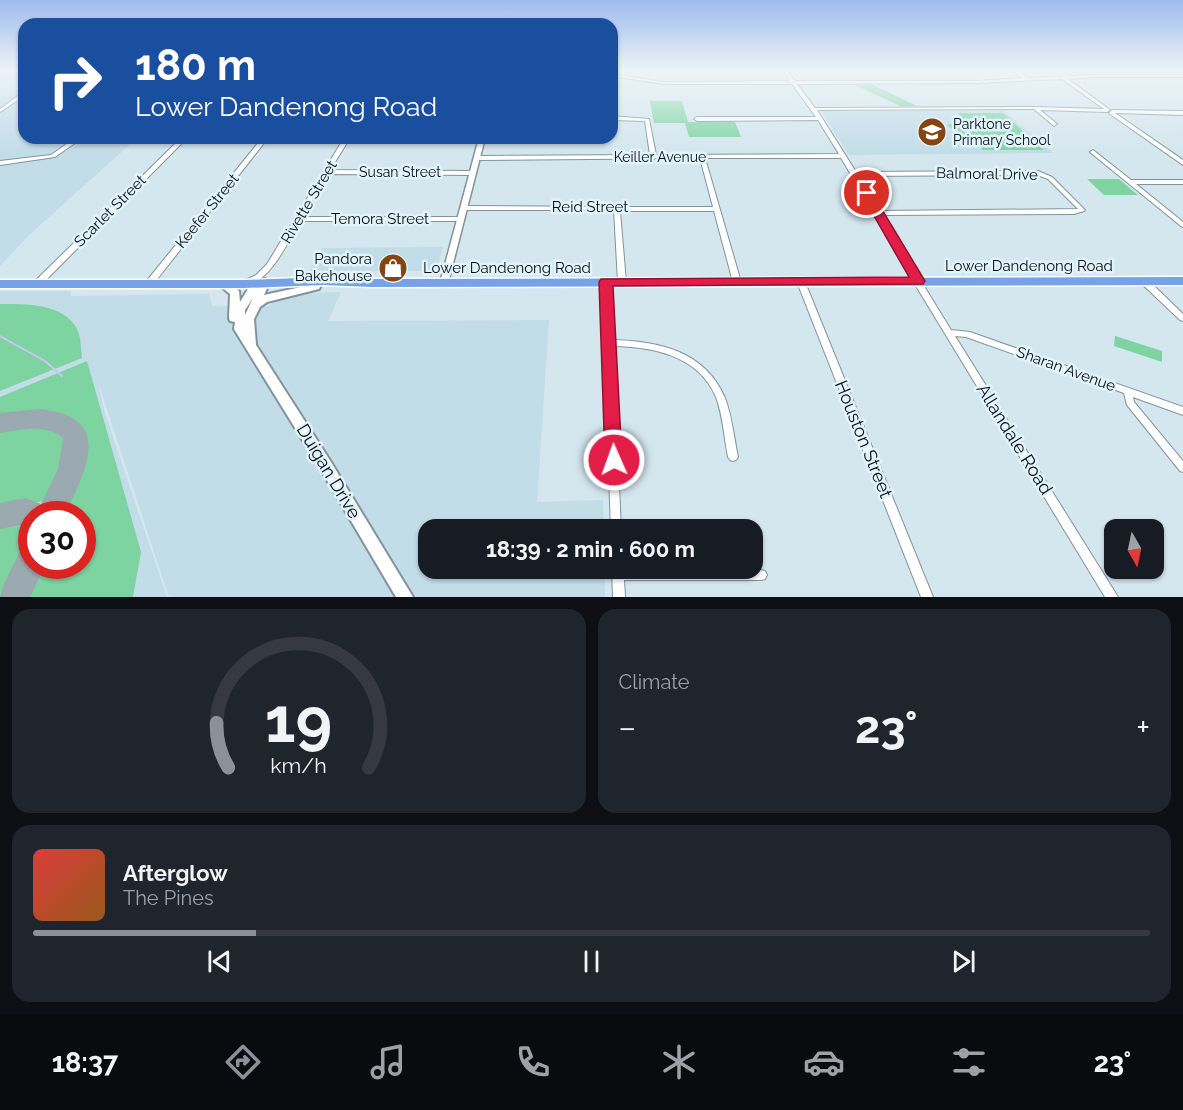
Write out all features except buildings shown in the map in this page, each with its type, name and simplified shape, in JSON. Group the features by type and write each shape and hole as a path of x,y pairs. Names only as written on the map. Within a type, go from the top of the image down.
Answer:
{"highway":[{"name":"Lower Dandenong Road","path":"257,285 281,281 371,283 1183,280"},
{"name":"Lower Dandenong Road","path":"0,284 223,284 315,287 371,283"}],"main road":[{"path":"223,284 235,292 234,315 240,329"},
{"name":"Duigan Drive","path":"251,346 249,319 257,285"},
{"path":"240,329 240,310 257,285"},
{"path":"254,305 264,299 315,287"},
{"name":"Duigan Drive","path":"240,329 405,597"}],"street":[{"path":"0,111 18,98"},
{"name":"Allandale Road","path":"805,98 820,118 879,213 949,333 1112,597"},
{"path":"1092,98 1183,163"},
{"path":"1035,108 1054,124"},
{"path":"813,109 1035,108 1183,113"},
{"path":"618,118 646,119 653,157"},
{"path":"697,119 820,118"},
{"path":"0,163 53,156 71,144"},
{"name":"Scarlet Street","path":"37,284 178,144"},
{"name":"Keefer Street","path":"148,285 260,144"},
{"name":"Rivette Street","path":"257,285 259,277 270,265 343,144"},
{"path":"444,282 480,144"},
{"path":"1093,152 1183,225"},
{"name":"Keiller Avenue","path":"477,158 843,156"},
{"path":"702,157 736,282"},
{"name":"Susan Street","path":"327,172 473,173"},
{"name":"Balmoral Drive","path":"854,174 1038,173 1050,178 1082,209 1074,212 879,213"},
{"path":"1130,182 1183,182"},
{"path":"616,207 622,282"},
{"name":"Reid Street","path":"464,208 716,209"},
{"name":"Temora Street","path":"299,219 461,219"},
{"path":"270,265 267,275 269,279 281,281"},
{"path":"1144,281 1183,318"},
{"path":"606,282 616,519"},
{"name":"Houston Street","path":"801,282 927,597"},
{"name":"Sharan Avenue","path":"949,333 967,334 1183,411"},
{"path":"609,343 653,345 681,355 697,366 712,382 719,396 733,457"},
{"path":"1128,391 1130,403 1183,468"},
{"path":"618,579 619,597"}],"shaded area":[{"path":"0,98 18,98 18,144 130,144 29,235 0,266"},
{"name":"Parktone Primary School","path":"821,111 1004,111 1053,153 849,155"},
{"path":"443,247 436,271 345,271 342,276 307,276 322,248"},
{"path":"0,291 71,291 71,296 209,294 212,306 269,306 280,298 341,292 328,321 549,320 537,502 603,500 604,519 418,519 418,579 605,579 605,597 169,597 98,382 105,413 167,597 0,597"}],"green space":[{"path":"883,98 900,98 917,106 900,106"},
{"path":"650,101 682,101 688,122 735,122 741,137 689,137 685,123 654,123"},
{"path":"958,113 1003,113 1044,150 983,150 979,145 967,145 947,124 969,124"},
{"path":"1087,179 1119,179 1138,195 1104,195"},
{"path":"0,304 46,307 66,316 74,324 79,334 82,358 0,391"},
{"path":"1115,336 1162,351 1162,362 1114,346"},
{"path":"87,361 141,552 133,597 24,597 32,579 96,579 96,501 66,501 85,454 86,437 81,426 71,418 43,413 0,417 0,397"},
{"path":"27,425 45,428 57,433 64,441 66,450 64,462 49,500 18,501 18,506 0,509 0,429"},
{"path":"6,520 18,522 18,570 6,597 0,597 0,522"}],"waterway":[{"path":"0,336 45,361 62,376"}],"taxiway":[{"path":"0,423 51,420 71,430 76,439 76,453 72,469 58,501"},
{"path":"0,516 18,512"},
{"path":"14,597 23,579"}],"place":[{"name":"Parktone Primary School","path":"932,132"},
{"name":"Pandora Bakehouse","path":"393,268"}],"route":[{"path":"614,460 606,282 918,281 867,193"}]}
